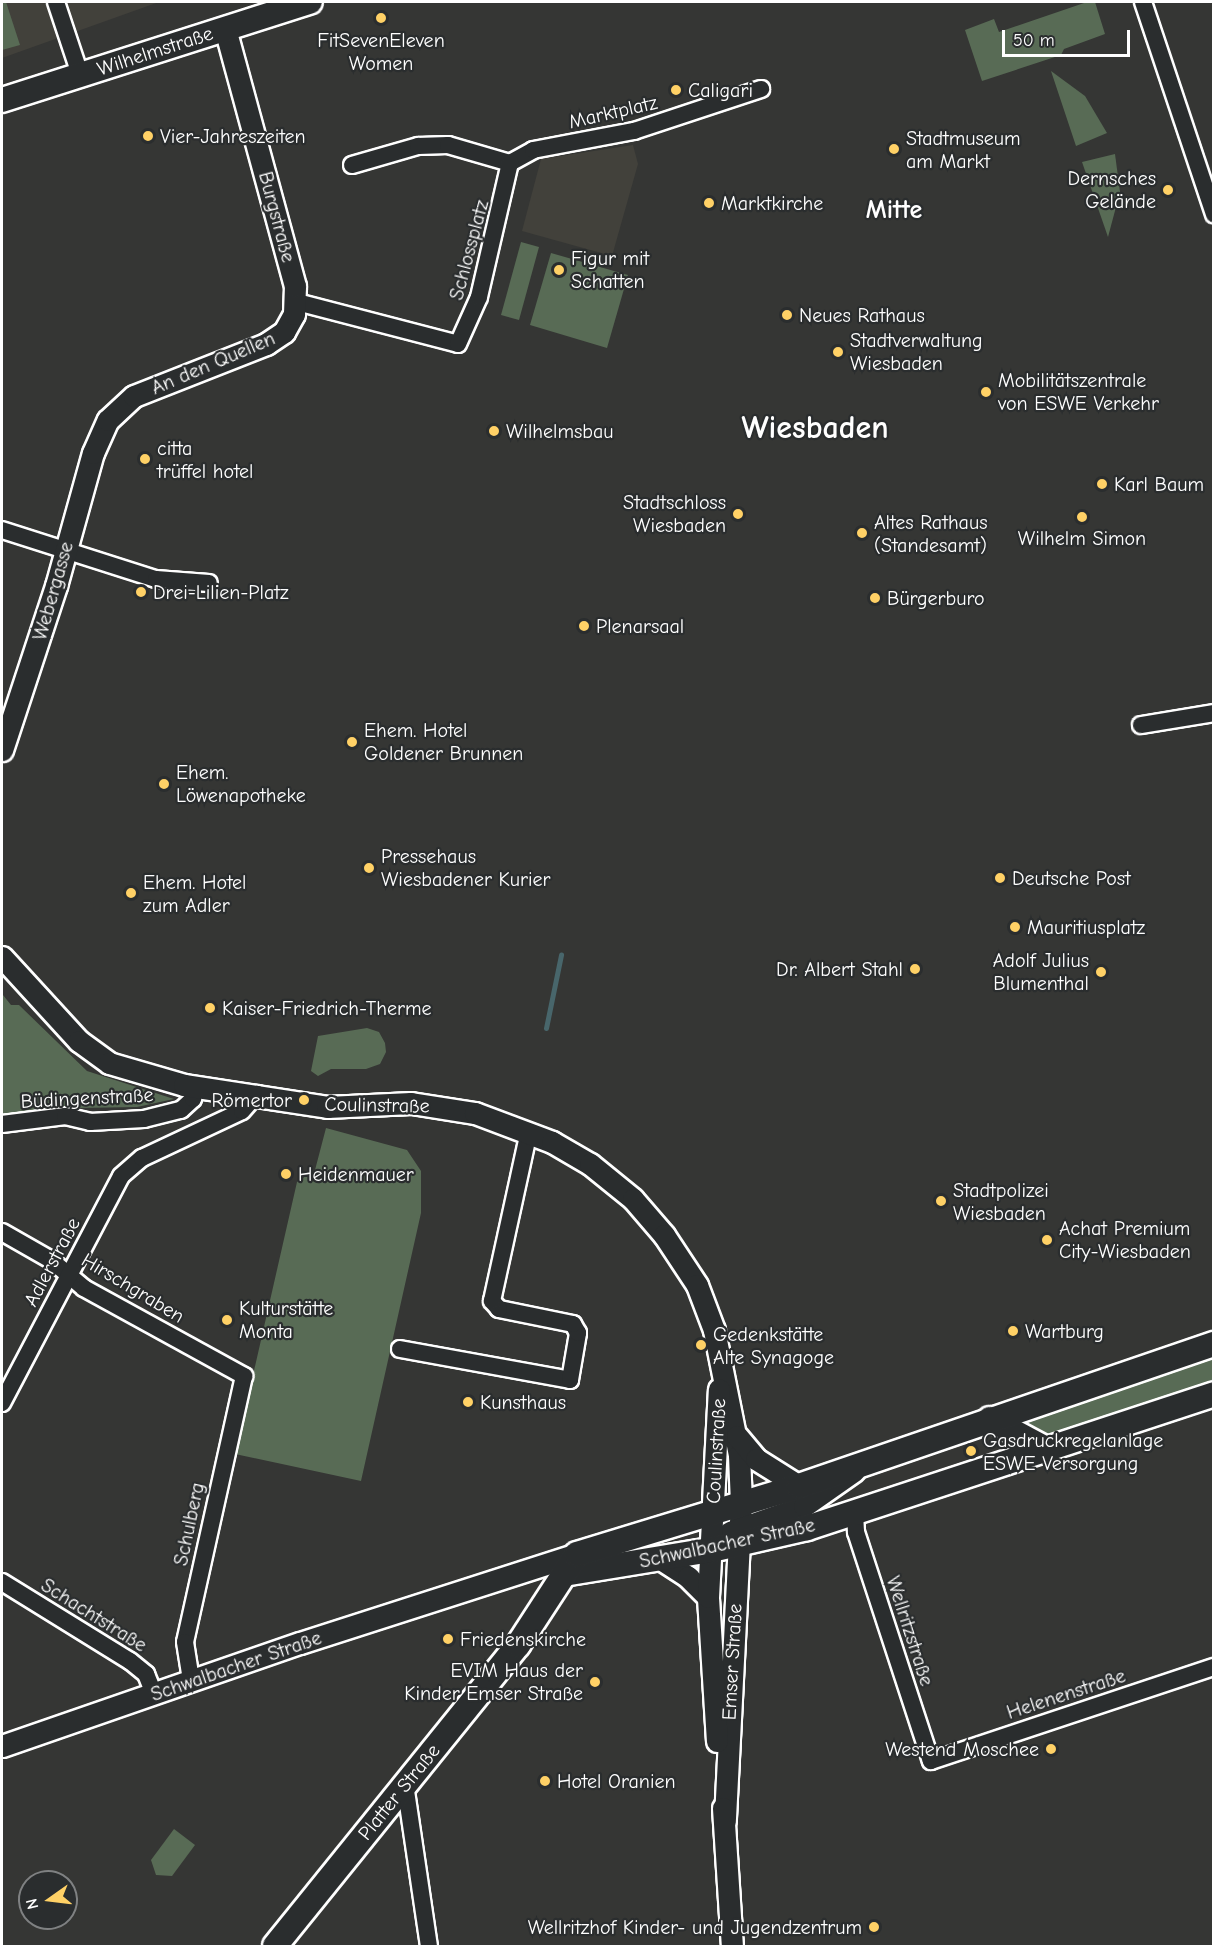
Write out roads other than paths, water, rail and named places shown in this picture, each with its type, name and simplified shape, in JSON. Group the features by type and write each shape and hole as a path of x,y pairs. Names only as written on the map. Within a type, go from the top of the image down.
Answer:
{"main road":[{"name":"Wilhelmstraße","path":"2,100 309,2"},
{"name":"Schwalbacher Straße","path":"573,1567 713,1509 799,1486 1214,1344"},
{"name":"Schwalbacher Straße","path":"573,1567 711,1550 739,1535 855,1513 1214,1394"},
{"path":"990,1419 1046,1449"},
{"name":"Platter Straße","path":"275,1947 523,1637 573,1567"}],"street":[{"path":"56,2 81,74"},
{"path":"1143,2 1214,214"},
{"name":"Burgstraße","path":"225,28 297,302"},
{"name":"Marktplatz","path":"510,163 532,150 634,131 761,89"},
{"path":"352,165 418,146 448,145 510,163"},
{"name":"Schlossplatz","path":"297,302 458,345 479,297 510,163"},
{"name":"An den Quellen","path":"102,430 115,411 134,396 277,338 290,324 297,302"},
{"name":"Webergasse","path":"2,750 17,713 102,430"},
{"path":"2,530 156,579 209,583"},
{"path":"1141,725 1214,713"},
{"name":"Coulinstraße","path":"2,957 96,1055 122,1067 196,1087 342,1107 428,1104 476,1113 529,1132 590,1164 651,1220 696,1286 720,1352 737,1436 741,1502"},
{"name":"Büdingenstraße","path":"2,1124 65,1116 90,1122 144,1119 181,1110 193,1099 196,1087"},
{"name":"Adlerstraße","path":"2,1403 122,1176 152,1152 242,1111 256,1094"},
{"path":"400,1349 570,1380 578,1333 573,1324 499,1309 492,1301 529,1132"},
{"name":"Hirschgraben","path":"2,1232 69,1275 84,1288 244,1376"},
{"name":"Coulinstraße","path":"711,1550 720,1352"},
{"name":"Schulberg","path":"191,1681 185,1642 244,1376"},
{"path":"737,1436 756,1459 799,1486"},
{"path":"739,1535 804,1506 864,1464"},
{"name":"Emser Straße","path":"724,1822 741,1502"},
{"name":"Wellritzstraße","path":"855,1513 856,1532 931,1761"},
{"name":"Emser Straße","path":"711,1550 708,1597 732,1947"},
{"path":"658,1558 688,1577 708,1597"},
{"name":"Schwalbacher Straße","path":"2,1746 471,1589 573,1567"},
{"name":"Schachtstraße","path":"2,1582 130,1661 146,1674 154,1694"},
{"name":"Helenenstraße","path":"931,1761 1214,1667"},
{"path":"405,1784 429,1947"}],"waterway":[{"path":"546,1028 561,955"}],"place":[{"name":"FitSevenEleven Women","path":"381,18"},
{"name":"Caligari","path":"676,90"},
{"name":"Vier-Jahreszeiten","path":"148,136"},
{"name":"Stadtmuseum am Markt","path":"894,149"},
{"name":"Dernsches Gelände","path":"1168,190"},
{"name":"Marktkirche","path":"709,203"},
{"name":"Figur mit Schatten","path":"559,270"},
{"name":"Neues Rathaus","path":"787,315"},
{"name":"Stadtverwaltung Wiesbaden","path":"838,352"},
{"name":"Mobilitätszentrale von ESWE Verkehr","path":"986,392"},
{"name":"Wilhelmsbau","path":"494,431"},
{"name":"citta trüffel hotel","path":"145,459"},
{"name":"Karl Baum","path":"1102,484"},
{"name":"Stadtschloss Wiesbaden","path":"738,514"},
{"name":"Wilhelm Simon","path":"1082,517"},
{"name":"Altes Rathaus (Standesamt)","path":"862,533"},
{"name":"Drei-Lilien-Platz","path":"141,592"},
{"name":"Bürgerburo","path":"875,598"},
{"name":"Plenarsaal","path":"584,626"},
{"name":"Ehem. Hotel Goldener Brunnen","path":"352,742"},
{"name":"Ehem. Löwenapotheke","path":"164,784"},
{"name":"Pressehaus Wiesbadener Kurier","path":"369,868"},
{"name":"Deutsche Post","path":"1000,878"},
{"name":"Ehem. Hotel zum Adler","path":"131,893"},
{"name":"Mauritiusplatz","path":"1015,927"},
{"name":"Dr. Albert Stahl","path":"915,969"},
{"name":"Adolf Julius Blumenthal","path":"1101,972"},
{"name":"Kaiser-Friedrich-Therme","path":"210,1008"},
{"name":"Römertor","path":"304,1100"},
{"name":"Heidenmauer","path":"286,1174"},
{"name":"Stadtpolizei Wiesbaden","path":"941,1201"},
{"name":"Achat Premium City-Wiesbaden","path":"1047,1240"},
{"name":"Kulturstätte Monta","path":"227,1320"},
{"name":"Wartburg","path":"1013,1331"},
{"name":"Gedenkstätte Alte Synagoge","path":"701,1345"},
{"name":"Kunsthaus","path":"468,1402"},
{"name":"Gasdruckregelanlage ESWE Versorgung","path":"971,1451"},
{"name":"Friedenskirche","path":"448,1639"},
{"name":"EVIM Haus der Kinder Emser Straße","path":"595,1682"},
{"name":"Westend Moschee","path":"1051,1749"},
{"name":"Hotel Oranien","path":"545,1781"},
{"name":"Wellritzhof Kinder- und Jugendzentrum","path":"874,1927"}],"district":[{"name":"Mitte","path":"894,211"},
{"name":"Wiesbaden","path":"815,428"}]}
